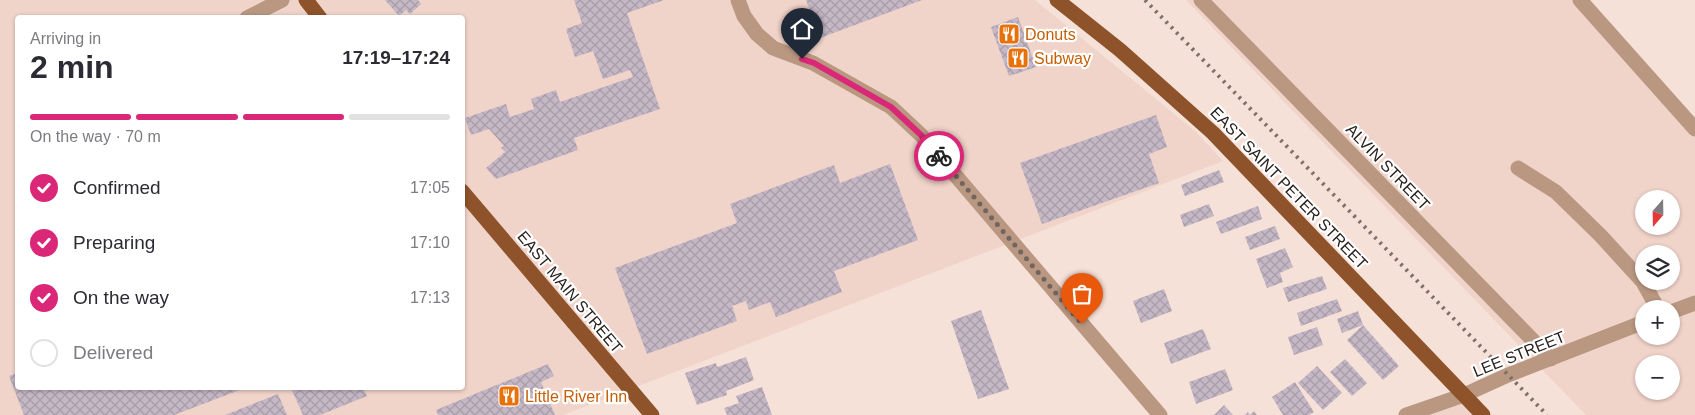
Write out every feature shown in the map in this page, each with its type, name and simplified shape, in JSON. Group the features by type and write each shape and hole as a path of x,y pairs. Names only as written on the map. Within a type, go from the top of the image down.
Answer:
{"main road":[{"path":"306,0 318,15"},
{"name":"EAST SAINT PETER STREET","path":"1057,0 1120,50 1213,133 1483,415"},
{"name":"EAST MAIN STREET","path":"465,195 652,415"}],"street":[{"path":"269,13 282,0"},
{"path":"738,0 744,16 752,28 773,48 814,63 891,107 921,135 1160,415"},
{"name":"ALVIN STREET","path":"1200,0 1551,359"},
{"path":"1580,0 1695,129"},
{"path":"1518,168 1556,192 1601,236 1643,282 1653,300"},
{"path":"1680,309 1695,304"},
{"name":"LEE STREET","path":"1406,415 1464,395 1508,374 1635,326"}],"shaded area":[{"path":"0,0 1035,0 1195,131 1223,161 563,415 0,415"},
{"path":"1186,0 1580,0 1695,131 1695,415 1586,415"},
{"path":"1464,395 1483,415 1406,415"}],"building":[{"path":"385,0 418,0 421,4 410,14 406,10 398,15"},
{"path":"574,0 664,0 627,13 660,109 574,138 578,150 496,179 486,168 505,152 501,148 504,146 489,129 471,135 465,118 506,104 510,117 534,109 531,99 556,90 560,102 633,77 630,70 603,79 593,51 575,57 566,29 582,23"},
{"path":"806,0 922,0 820,38"},
{"path":"1018,17 1036,67 1009,76 991,27"},
{"path":"1156,115 1167,147 1149,154 1159,183 1042,224 1020,163"},
{"path":"890,164 918,240 834,271 842,292 776,317 770,302 749,310 746,301 732,306 737,321 647,354 615,268 737,223 730,204 834,165 840,183"},
{"path":"1219,170 1224,182 1185,196 1181,185"},
{"path":"1209,204 1214,216 1184,227 1180,215"},
{"path":"1258,206 1262,219 1221,234 1216,222"},
{"path":"1275,226 1280,239 1250,250 1245,237"},
{"path":"1285,248 1293,267 1280,273 1283,282 1267,288 1256,259"},
{"path":"1322,276 1327,289 1288,302 1283,288"},
{"path":"1164,289 1172,311 1141,323 1133,301"},
{"path":"1337,299 1342,311 1301,326 1297,313"},
{"path":"981,310 1009,389 978,399 951,321"},
{"path":"1358,311 1363,325 1342,333 1337,319"},
{"path":"1363,325 1399,366 1383,380 1347,340"},
{"path":"1317,327 1323,345 1294,355 1288,337"},
{"path":"1203,329 1211,349 1171,364 1164,343"},
{"path":"746,357 754,380 726,391 727,395 697,405 685,373 716,363 717,367"},
{"path":"1345,359 1367,383 1352,396 1330,372"},
{"name":"Little River Inn","path":"548,364 554,376 541,382 555,415 438,415 436,410"},
{"path":"1317,366 1342,393 1323,410 1298,383"},
{"path":"1225,369 1233,390 1196,404 1189,382"},
{"path":"15,374 15,390 240,390 174,415 24,415 9,376"},
{"path":"1295,382 1314,412 1309,415 1283,415 1272,397"},
{"path":"762,387 772,415 727,415 724,408 739,403 736,396"},
{"path":"292,390 364,390 367,396 320,415 303,415"},
{"path":"278,394 287,415 225,415"},
{"path":"1224,405 1233,415 1214,415"}],"railway":[{"path":"1145,0 1547,415"}],"way so far":[{"path":"939,156 1082,324"}],"place":[{"name":"Donuts","path":"1009,34"},
{"name":"Subway","path":"1018,58"},
{"name":"Little River Inn","path":"509,396"}],"route":[{"path":"802,59 814,63 891,107 921,135 939,156"}]}
